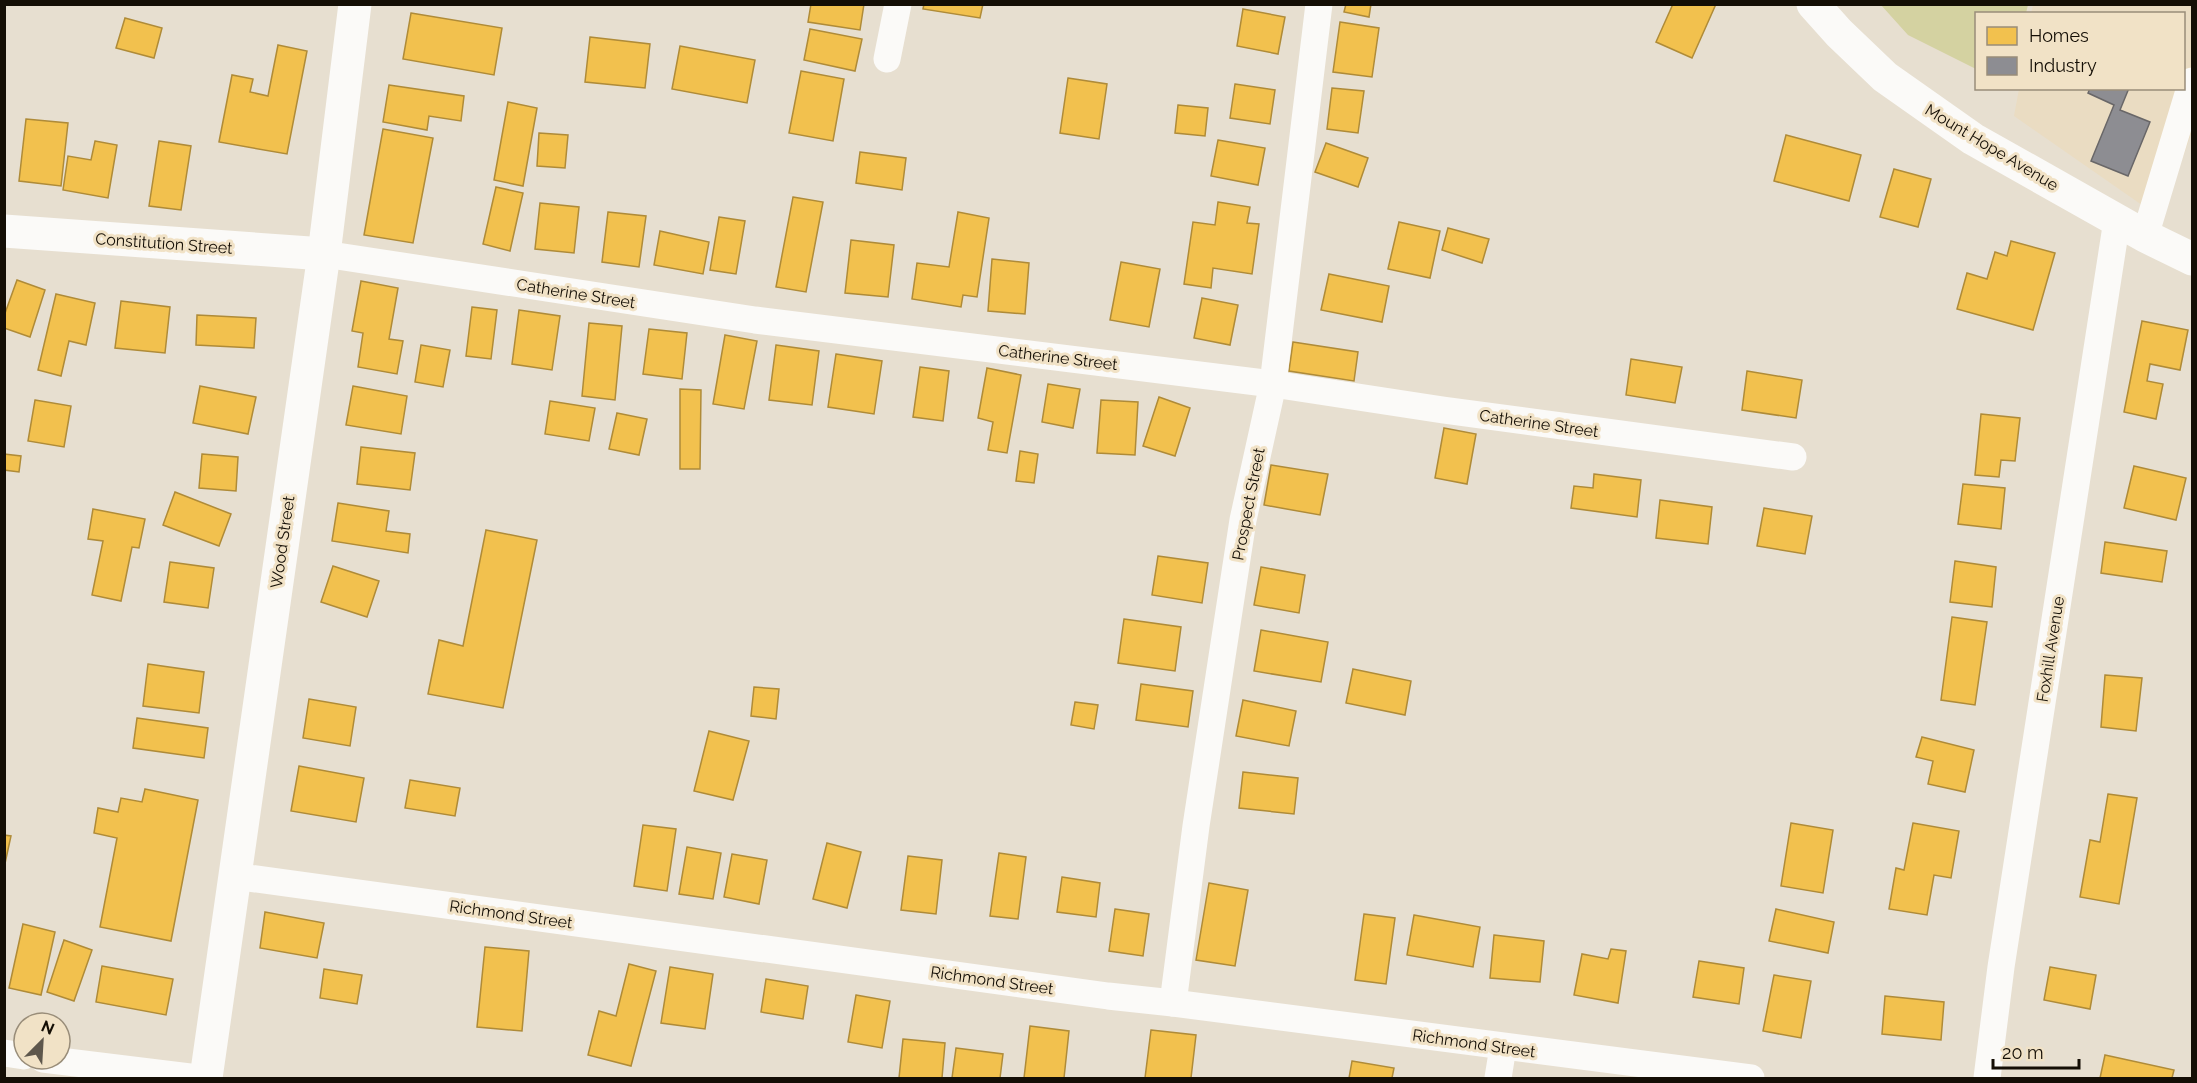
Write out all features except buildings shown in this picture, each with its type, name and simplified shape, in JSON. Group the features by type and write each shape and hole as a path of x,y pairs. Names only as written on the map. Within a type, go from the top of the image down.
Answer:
{"main road":[{"name":"Wood Street","path":"206,1078 324,254 355,4"},
{"name":"Mount Hope Avenue","path":"1813,4 1847,41 1902,91 2000,156 2145,236 2193,259"},
{"name":"Constitution Street","path":"4,231 324,254"}],"street":[{"path":"887,60 898,4"},
{"name":"Prospect Street","path":"1173,1003 1196,826 1243,520 1273,384 1319,4"},
{"path":"2145,236 2193,81"},
{"name":"Foxhill Avenue","path":"1987,1078 2001,968 2117,220"},
{"name":"Catherine Street","path":"324,254 755,320 1273,384 1793,457"},
{"name":"Richmond Street","path":"234,876 1108,996 1751,1078"},
{"path":"1498,1078 1503,1047"},
{"path":"72,1063 198,1078"}],"shaded area":[{"path":"1881,5 2028,5 2026,12 1975,12 1975,68 1908,35"},
{"path":"2033,5 2192,5 2192,131 2162,219 2014,116 2019,90 2185,90 2185,12 2031,12"}]}
